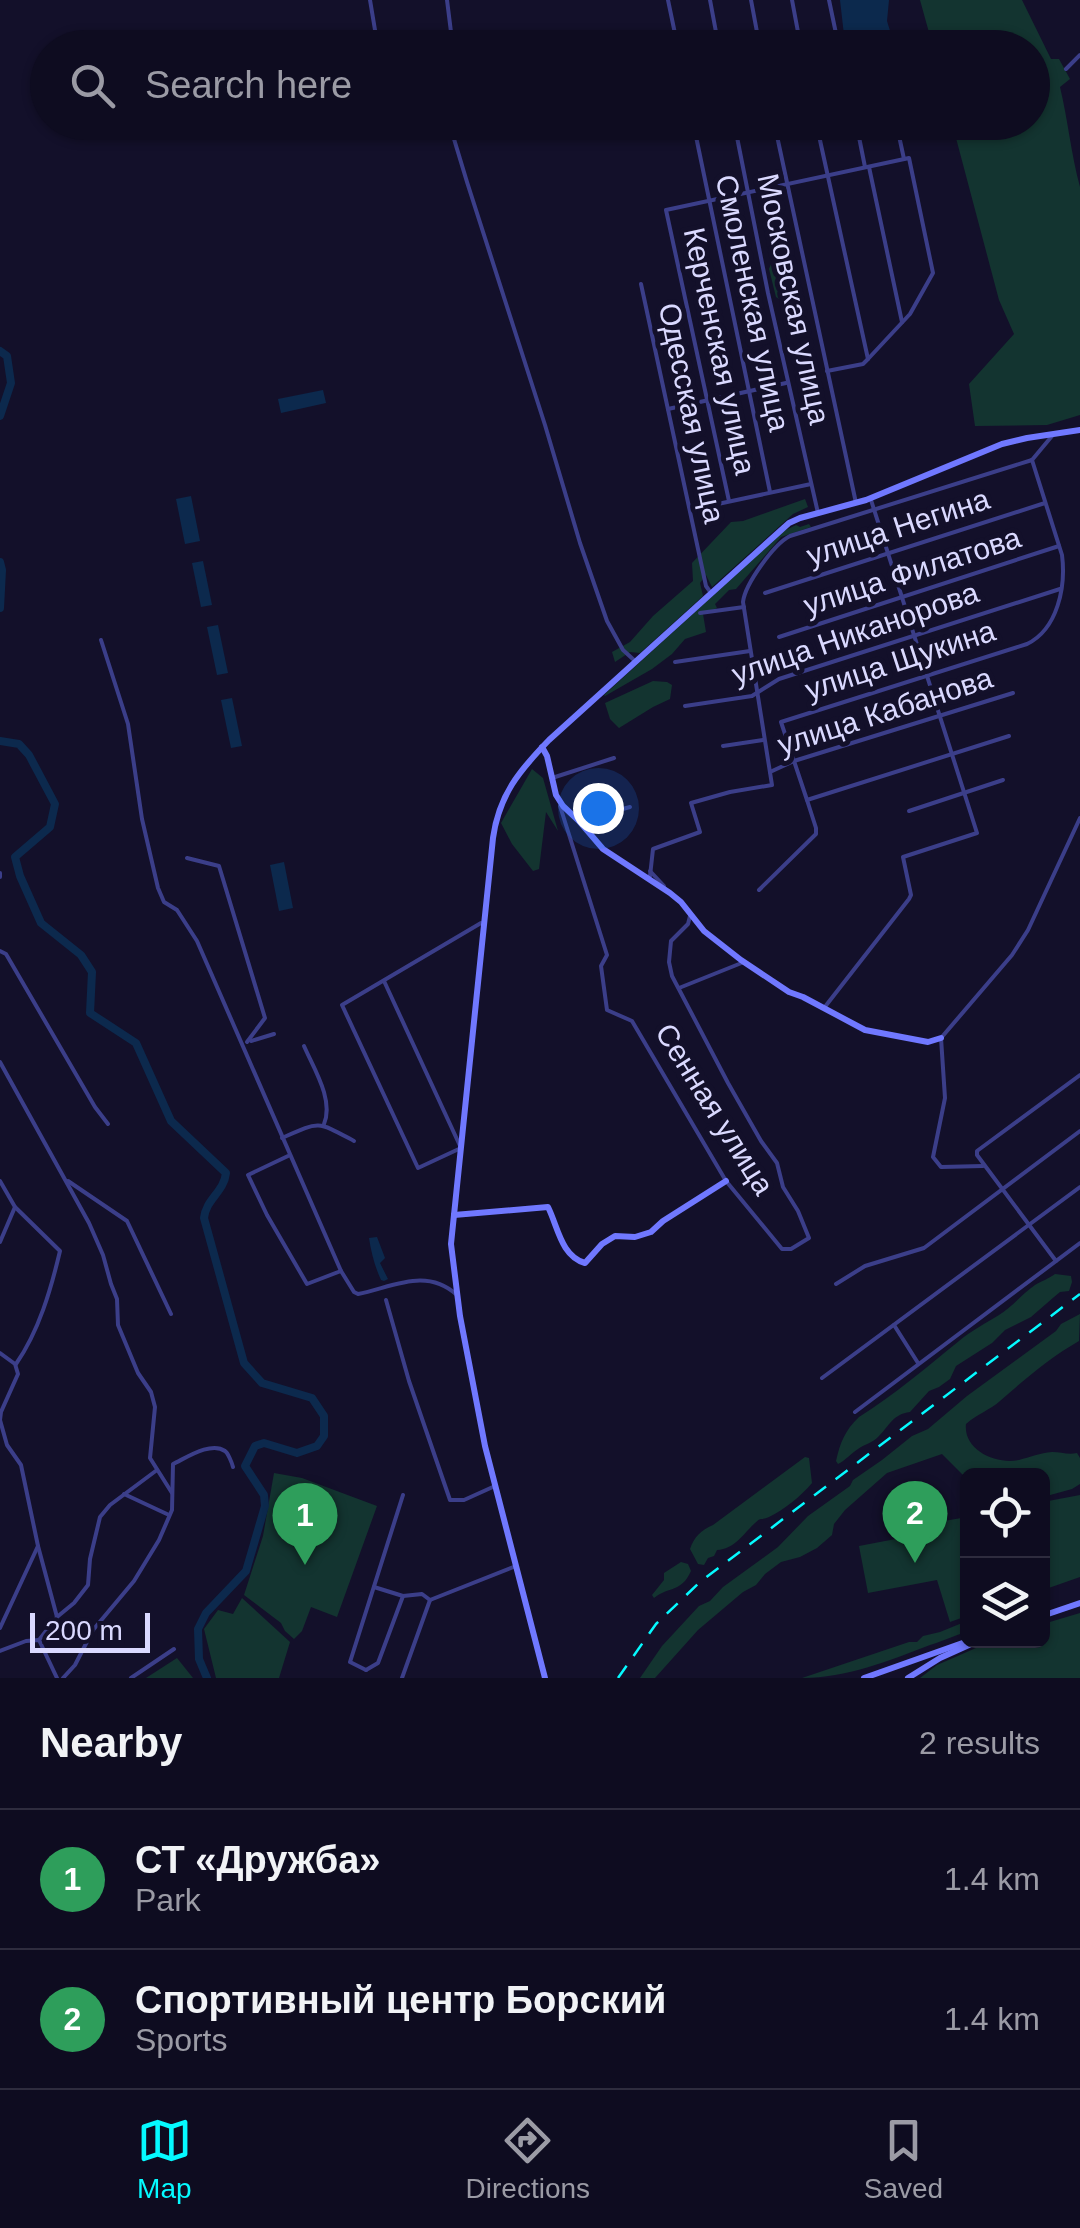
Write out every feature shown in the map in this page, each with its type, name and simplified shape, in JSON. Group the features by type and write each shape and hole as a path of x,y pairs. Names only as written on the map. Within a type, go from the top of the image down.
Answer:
{"street":[{"path":"370,0 375,30"},
{"path":"448,0 451,30"},
{"path":"668,0 674,30"},
{"path":"710,0 716,30"},
{"path":"751,0 757,30"},
{"path":"792,0 798,30"},
{"path":"829,0 836,30"},
{"path":"1066,69 1080,55"},
{"path":"456,140 586,561 607,621 623,650 635,661"},
{"name":"Смоленская улица","path":"696,140 770,492"},
{"name":"Московская улица","path":"738,140 818,513"},
{"path":"778,140 856,503"},
{"path":"820,140 868,359"},
{"path":"860,140 902,322"},
{"path":"827,371 862,364 868,359 910,314 933,273 901,140"},
{"path":"708,201 906,159"},
{"name":"Керченская улица","path":"708,201 666,210 729,501"},
{"name":"Одесская улица","path":"641,284 706,586 711,592"},
{"path":"668,409 788,382"},
{"path":"545,1678 478,1413 451,1244 498,811 512,784 542,747 794,520 870,498 1016,440 1080,430"},
{"path":"770,772 744,596 783,539 1032,460 1045,438"},
{"path":"1032,460 1059,546 1063,566 1061,589"},
{"path":"690,510 810,484"},
{"path":"824,1008 909,900 902,861 905,856 977,833 870,498"},
{"name":"улица Негина","path":"765,593 1046,503"},
{"name":"улица Филатова","path":"779,637 1059,546"},
{"name":"улица Никанорова","path":"685,706 758,694 775,681 1061,589"},
{"name":"улица Щукина","path":"794,761 781,722 1034,641 1053,616 1061,589"},
{"path":"700,613 744,607"},
{"path":"101,640 128,724 142,819 158,888 164,902 177,910 197,941 341,1271 358,1294 428,1280 445,1284 457,1294"},
{"path":"675,662 751,650"},
{"name":"улица Кабанова","path":"648,875 652,849 700,832 691,804 772,785 770,772 794,761 1013,692"},
{"path":"806,800 1008,736"},
{"path":"723,746 765,740"},
{"path":"542,747 559,801 603,849 648,875 681,902 720,944 789,992 868,1031 928,1042 941,1038 1012,955 1028,930 1080,818"},
{"path":"552,778 614,758"},
{"path":"759,890 816,834 794,761"},
{"path":"909,811 1004,780"},
{"name":"Сенная улица","path":"559,801 607,955 601,966 607,1010 636,1026 726,1181 782,1249 791,1250 809,1238 798,1211 783,1186 776,1163 728,1083 679,988"},
{"path":"579,821 630,807"},
{"path":"187,858 219,866 265,1018 245,1044"},
{"path":"690,916 688,924 670,944 670,972 679,988 744,962"},
{"path":"384,981 461,1148 418,1168 342,1004 486,920"},
{"path":"0,951 6,954 94,1108 108,1124"},
{"path":"245,1044 274,1034"},
{"path":"941,1038 945,1106 934,1157 941,1167 983,1166"},
{"path":"304,1046 324,1096 328,1113 324,1124"},
{"path":"0,1062 104,1255 117,1299 118,1326 155,1406 150,1458 172,1492"},
{"path":"1056,1261 978,1160 977,1152 1080,1075"},
{"path":"282,1138 310,1125 324,1124 354,1141"},
{"path":"836,1284 866,1266 924,1248 1080,1131"},
{"path":"290,1156 248,1175 266,1215 307,1284 341,1271"},
{"path":"64,1178 128,1221 171,1314"},
{"path":"0,1181 2,1191 60,1251 50,1290 15,1364"},
{"path":"454,1215 548,1207 561,1243 577,1262 586,1263 602,1244 615,1236 635,1237 651,1232 726,1181"},
{"path":"822,1378 1080,1187"},
{"path":"0,1242 15,1206"},
{"path":"855,1412 1080,1243"},
{"path":"386,1300 450,1500 464,1500 495,1486"},
{"path":"894,1325 918,1363"},
{"path":"0,1352 15,1364 18,1374 1,1412 1,1434 21,1465 57,1617"},
{"path":"39,1640 60,1678 75,1665 93,1630 144,1567 170,1515 172,1464 203,1450 221,1449 228,1452 233,1467"},
{"path":"159,1473 167,1477 172,1474"},
{"path":"0,1651 39,1640 74,1603 88,1585 100,1518 110,1504 159,1473"},
{"path":"124,1494 170,1515"},
{"path":"366,1670 350,1662 403,1495"},
{"path":"0,1628 38,1546"},
{"path":"402,1678 430,1600 516,1566"},
{"path":"374,1587 403,1596 422,1594 430,1600"},
{"path":"363,1678 366,1670 378,1663 403,1596"},
{"path":"1050,1613 1080,1603"},
{"path":"864,1678 960,1644"},
{"path":"908,1678 962,1648"},
{"path":"131,1678 174,1649"}],"green space":[{"path":"920,0 1022,0 1037,30 928,30"},
{"path":"1050,57 1059,59 1070,79 1060,87 1080,187 1080,415 1047,425 975,426 969,384 1014,334 999,300 957,140 1050,140"},
{"path":"771,264 787,264 793,293 779,299 769,269"},
{"path":"805,499 808,507 793,514 712,587 706,575 700,583 703,596 640,653 630,652 615,662 612,652 630,642 693,581 692,563 731,522"},
{"path":"809,524 811,527 781,537 736,589 729,590 715,604 717,608 703,614 706,632 685,639 652,669 604,695 784,531"},
{"path":"653,681 672,685 670,699 619,728 610,719 605,703"},
{"path":"532,769 543,778 558,831 546,812 539,869 533,871 501,823"},
{"path":"1055,1274 1071,1276 1069,1291 1060,1292 1031,1317 1005,1330 956,1366 950,1379 929,1391 910,1412 895,1418 877,1438 838,1464 839,1448 859,1417"},
{"path":"1080,1314 1079,1341 966,1424 966,1433 975,1448 1001,1460 1052,1452 1077,1453 1080,1484 1050,1495 1050,1468 960,1468 960,1472 942,1454 887,1473 845,1510 834,1524 832,1535 817,1548 781,1562 698,1630 655,1678 640,1678 662,1646 699,1606 778,1547 808,1516 853,1480 912,1436 928,1429 1061,1324"},
{"path":"805,1457 809,1458 812,1483 803,1493 781,1511 759,1520 734,1544 717,1550 704,1565 698,1564 690,1549 698,1534"},
{"path":"274,1473 302,1478 377,1506 337,1617 311,1607 302,1631 294,1639 281,1623 244,1595 263,1536"},
{"path":"1080,1495 1080,1577 1050,1588 1050,1558 1050,1501"},
{"path":"960,1518 960,1618 950,1622 937,1580 868,1593 859,1546 927,1533 927,1524"},
{"path":"681,1562 688,1564 691,1571 687,1578 654,1598 664,1573"},
{"path":"242,1598 290,1642 279,1678 216,1678 204,1629 218,1610 233,1614"},
{"path":"1080,1613 1080,1678 920,1678 937,1665 976,1648 1050,1648 1050,1622"},
{"path":"960,1624 960,1634 883,1662 851,1672 802,1678 917,1642 923,1636"},
{"path":"177,1658 193,1678 146,1678"}],"water":[{"path":"840,0 889,0 890,30 843,30"},
{"path":"323,390 326,403 281,413 278,399"},
{"path":"191,496 200,541 185,544 176,499"},
{"path":"203,561 212,605 201,607 192,563"},
{"path":"218,625 228,673 217,675 207,627"},
{"path":"232,698 242,746 231,748 221,700"},
{"path":"284,862 293,908 279,911 270,865"},
{"path":"377,1237 385,1258 380,1263 388,1279 384,1281 369,1238"}],"waterway":[{"path":"0,351 7,356 11,383 0,416"},
{"path":"0,562 0,608"},
{"path":"0,741 19,744 29,755 55,804 50,827 15,857 41,923 81,955 92,972 90,1013 136,1043 171,1121 226,1173 204,1218 244,1363 262,1383 312,1398 324,1416 324,1436 317,1446 297,1453 264,1443 255,1446 245,1466 264,1495 265,1506 246,1571 206,1613 198,1629 199,1659 207,1678"}],"railway":[{"path":"618,1678 656,1624 700,1582 1080,1294"}],"place":[{"name":"Спортивный центр Борский","path":"915,1563"},
{"name":"СТ «Дружба»","path":"305,1565"}]}
